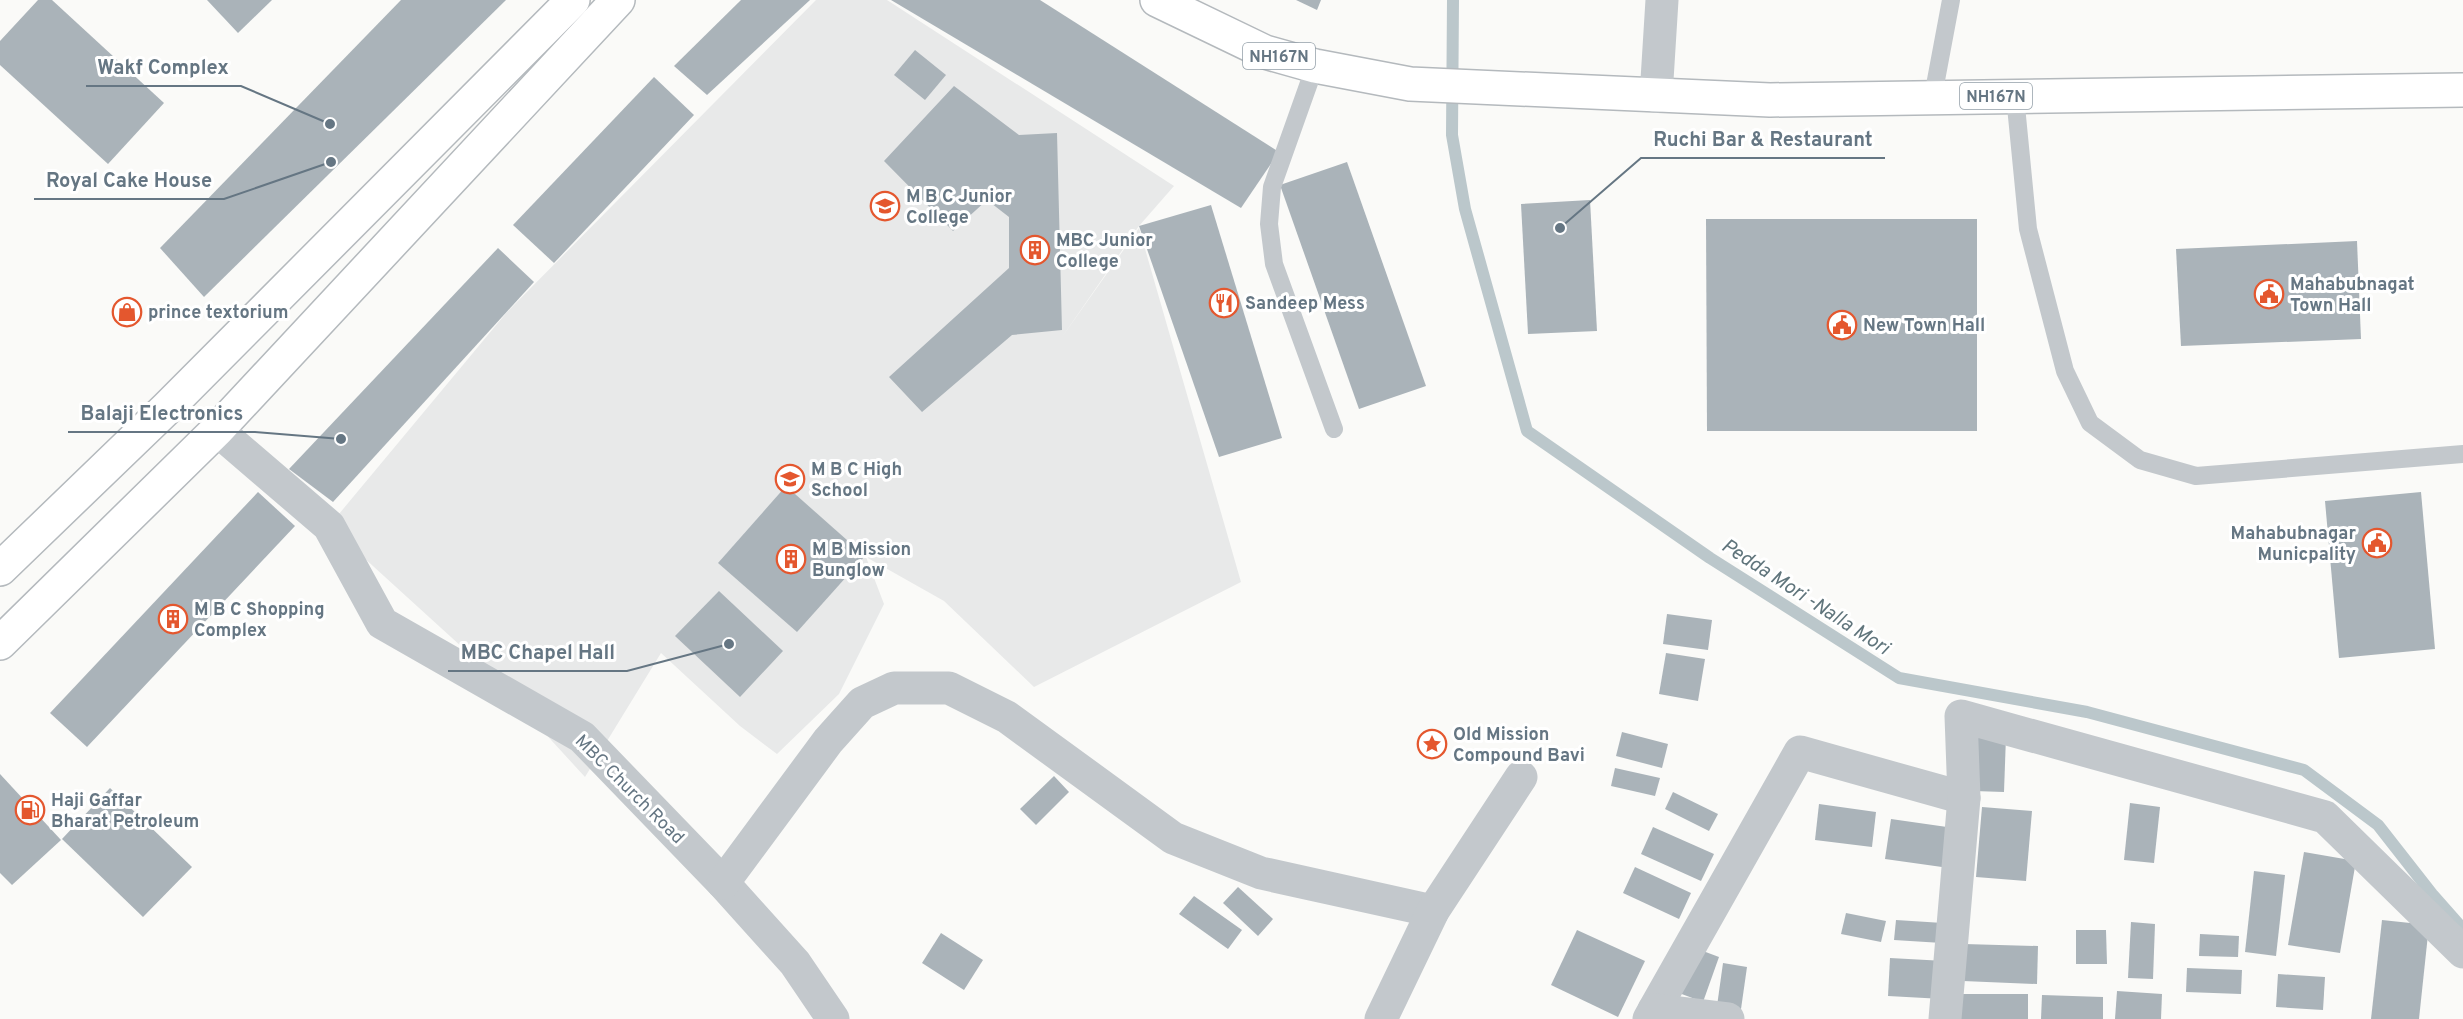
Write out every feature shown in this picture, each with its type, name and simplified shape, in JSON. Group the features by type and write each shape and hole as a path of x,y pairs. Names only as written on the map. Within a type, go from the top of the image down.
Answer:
{"highway":[{"path":"0,569 167,408 573,0"},
{"path":"0,643 217,430 618,0"},
{"name":"NH167N","path":"1156,0 1265,52 1315,66 1410,84 1770,100 2463,90"}],"street":[{"path":"1656,96 1662,0"},
{"name":"MBC Church Road","path":"217,430 329,526 382,623 582,737 723,883 795,963 833,1019"},
{"path":"723,883 828,741 862,704 894,688 949,688 1007,717 1173,838 1261,873 1433,911"},
{"path":"1945,1019 1964,798 1961,716 2325,817 2463,952"},
{"path":"1728,1019 1652,1015 1800,752 1964,798"},
{"path":"1381,1019 1433,911 1521,777"}],"lane":[{"path":"1933,96 1951,0"},
{"path":"1315,66 1272,187 1269,224 1274,264 1334,429"},
{"path":"2015,96 2028,229 2065,371 2090,423 2140,460 2196,476 2463,454"}],"shaded area":[{"name":"M B C High School","path":"816,0 887,0 1174,186 1139,226 1060,340 1139,228 1241,582 1034,687 944,601 866,557 884,604 839,694 777,754 740,726 661,653 585,777 485,668 329,526 507,312"}],"building":[{"path":"38,0 52,0 164,103 108,164 0,65 0,41"},
{"path":"207,0 272,0 238,33"},
{"path":"401,0 506,0 204,297 160,248"},
{"path":"741,0 810,0 707,95 674,66"},
{"path":"891,0 1040,0 1279,152 1241,208"},
{"path":"1296,0 1321,0 1317,10"},
{"path":"915,50 946,75 925,100 894,75"},
{"path":"654,77 694,115 554,263 513,225"},
{"name":"MBC Junior College","path":"954,86 1019,135 1057,133 1062,330 1012,335 922,412 889,377 1009,268 1009,217 987,200 953,231 884,161"},
{"path":"1347,162 1426,386 1359,409 1280,185"},
{"path":"1590,200 1597,331 1528,334 1521,204"},
{"path":"1211,205 1282,438 1219,457 1139,226"},
{"name":"New Town Hall","path":"1706,219 1977,219 1977,431 1707,431"},
{"name":"Mahabubnagat Town Hall","path":"2357,241 2361,339 2181,346 2176,249"},
{"path":"498,248 534,282 333,502 289,469"},
{"name":"M B Mission Bunglow","path":"786,486 865,556 797,632 718,563"},
{"name":"M B C Shopping Complex","path":"258,492 295,526 87,747 50,713"},
{"name":"Mahabubnagar Municpality","path":"2421,492 2435,649 2339,658 2325,501"},
{"path":"719,591 783,651 740,697 675,636"},
{"path":"1667,614 1712,620 1708,650 1663,644"},
{"path":"1666,653 1705,659 1698,701 1659,694"},
{"path":"1622,732 1668,744 1662,768 1616,756"},
{"path":"1976,735 2006,736 2004,792 1974,791"},
{"path":"1615,768 1660,778 1655,796 1611,786"},
{"path":"0,774 61,840 12,885 0,873"},
{"path":"1054,776 1069,792 1036,825 1020,809"},
{"path":"110,788 192,867 143,917 62,839"},
{"path":"1673,792 1718,814 1709,831 1665,809"},
{"path":"2130,803 2160,807 2154,863 2124,860"},
{"path":"1819,804 1876,812 1872,847 1815,840"},
{"path":"1982,807 2032,811 2026,881 1976,877"},
{"path":"1891,819 1947,827 1942,867 1885,859"},
{"path":"1653,827 1714,854 1701,881 1641,854"},
{"path":"2304,852 2356,861 2340,953 2288,945"},
{"path":"1635,867 1691,893 1679,919 1623,893"},
{"path":"2254,871 2285,875 2276,956 2245,952"},
{"path":"1238,887 1273,919 1258,936 1223,903"},
{"path":"1194,896 1242,930 1228,949 1179,914"},
{"path":"1846,913 1886,921 1881,942 1841,934"},
{"path":"1896,920 1943,923 1942,943 1894,940"},
{"path":"2382,920 2429,925 2419,1019 2371,1019"},
{"path":"2131,922 2155,924 2153,979 2128,978"},
{"path":"1577,930 1645,961 1618,1017 1551,985"},
{"path":"2076,930 2106,930 2107,964 2076,964"},
{"path":"941,933 983,960 964,990 922,963"},
{"path":"2200,934 2239,936 2238,957 2199,956"},
{"path":"1964,944 2038,946 2037,984 1963,981"},
{"path":"1695,948 1719,957 1703,1002 1679,993"},
{"path":"1890,958 1945,961 1943,999 1888,996"},
{"path":"1723,963 1747,967 1741,1009 1717,1006"},
{"path":"2187,968 2242,970 2241,994 2186,992"},
{"path":"2278,974 2325,977 2323,1010 2276,1007"},
{"path":"2117,991 2162,994 2161,1019 2115,1019"},
{"path":"1957,994 2028,994 2028,1019 1957,1019"},
{"path":"2042,995 2103,997 2103,1019 2041,1019"}],"waterway":[{"name":"Pedda Mori -Nalla Mori","path":"1453,0 1452,135 1465,209 1527,431 1710,558 1899,678 2087,712 2304,770 2378,825 2432,894 2463,929"}],"place":[{"name":"Wakf Complex","path":"330,124"},
{"name":"Royal Cake House","path":"331,162"},
{"name":"M B C Junior College","path":"885,206"},
{"name":"Ruchi Bar & Restaurant","path":"1560,228"},
{"name":"MBC Junior College","path":"1035,250"},
{"name":"Mahabubnagat Town Hall","path":"2269,294"},
{"name":"Sandeep Mess","path":"1224,303"},
{"name":"prince textorium","path":"127,312"},
{"name":"New Town Hall","path":"1842,325"},
{"name":"Balaji Electronics","path":"341,439"},
{"name":"M B C High School","path":"790,479"},
{"name":"Mahabubnagar Municpality","path":"2377,543"},
{"name":"M B Mission Bunglow","path":"791,559"},
{"name":"M B C Shopping Complex","path":"173,619"},
{"name":"MBC Chapel Hall","path":"729,644"},
{"name":"Old Mission Compound Bavi","path":"1432,744"},
{"name":"Haji Gaffar Bharat Petroleum","path":"30,810"}]}
